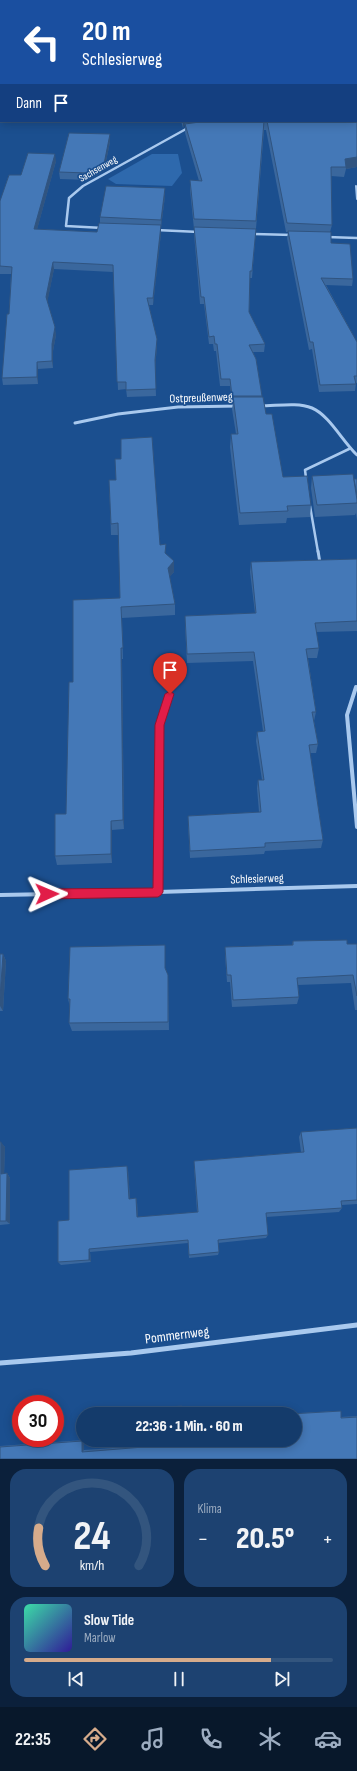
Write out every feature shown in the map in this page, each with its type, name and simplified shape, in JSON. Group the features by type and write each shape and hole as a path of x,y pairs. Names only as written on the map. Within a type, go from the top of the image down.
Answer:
{"street":[{"path":"187,125 186,129 194,129"},
{"name":"Sachsenweg","path":"105,228 66,226 69,198 83,186 186,129"},
{"path":"152,230 200,232"},
{"path":"247,234 294,235"},
{"path":"326,237 357,238"},
{"name":"Ostpreußenweg","path":"75,423 118,414 178,407 242,406"},
{"path":"257,406 302,406 317,410 349,449 357,455"},
{"path":"356,687 347,715 357,827"},
{"path":"158,892 159,725 170,694"},
{"name":"Schlesierweg","path":"0,895 357,886"},
{"name":"Pommernweg","path":"0,1363 131,1353 357,1325"}],"lane":[{"path":"356,186 357,199"},
{"path":"307,484 305,470 349,449"},
{"path":"309,499 320,565"}],"shaded area":[{"path":"152,154 178,154 182,173 172,186 116,184 108,179"}],"building":[{"path":"200,122 264,122 256,221 194,219 190,180 202,181 185,124"},
{"path":"267,122 357,122 357,157 345,159 346,167 331,167 332,225 287,223"},
{"path":"69,133 110,134 104,164 87,173 59,172"},
{"path":"28,153 55,154 34,229 97,232 99,223 161,225 153,298 147,298 157,339 155,360 156,389 126,390 126,382 117,382 113,265 53,262 46,297 55,327 52,344 52,361 37,362 37,377 2,378 7,314 9,314 12,267 0,266 0,201 9,175 21,175"},
{"path":"106,186 165,188 161,220 100,217"},
{"path":"194,227 256,229 252,271 250,271 249,312 265,344 249,345 256,359 262,396 232,396 230,379 221,379 217,344 215,344 214,336 209,337 204,297 201,297"},
{"path":"288,231 331,232 331,243 350,244 353,279 321,278 357,342 357,376 354,376 356,384 320,385 313,342 310,342"},
{"path":"233,397 263,397 266,414 272,414 283,477 307,476 311,505 287,506 288,511 240,513 231,434 238,434"},
{"path":"152,437 160,545 166,544 165,553 174,561 168,568 175,604 121,607 123,648 121,648 123,820 111,821 111,854 55,856 55,814 66,814 69,682 73,682 73,600 120,598 118,523 111,524 109,480 116,480 115,459 121,459 121,439"},
{"path":"353,474 357,503 317,505 312,476"},
{"path":"354,479 357,479 357,495"},
{"path":"357,559 357,621 315,623 319,648 306,649 316,712 312,712 318,744 309,745 323,840 265,843 265,847 190,851 188,816 261,812 258,780 264,780 257,732 265,731 254,652 187,654 185,616 256,613 251,562"},
{"path":"347,940 347,944 357,944 357,996 353,975 297,978 299,997 233,1000 231,975 227,975 225,947 293,945 293,941"},
{"path":"165,945 165,968 168,975 168,1022 69,1023 70,999 68,999 70,947"},
{"path":"0,954 3,954 0,998"},
{"path":"357,1128 357,1200 341,1201 342,1208 266,1213 268,1235 218,1240 219,1252 189,1255 188,1240 89,1249 89,1260 58,1262 58,1221 69,1220 69,1170 127,1166 129,1199 136,1198 137,1217 198,1212 194,1161 304,1152 301,1132"},
{"path":"0,1142 1,1174 7,1173 6,1221 0,1221"},
{"path":"341,1411 341,1418 357,1417 357,1459 0,1459 0,1447 64,1447 64,1442 76,1441 76,1447 82,1447 82,1452 144,1447 302,1447 302,1413"}],"route":[{"path":"47,894 158,892 159,725 170,694"}]}
